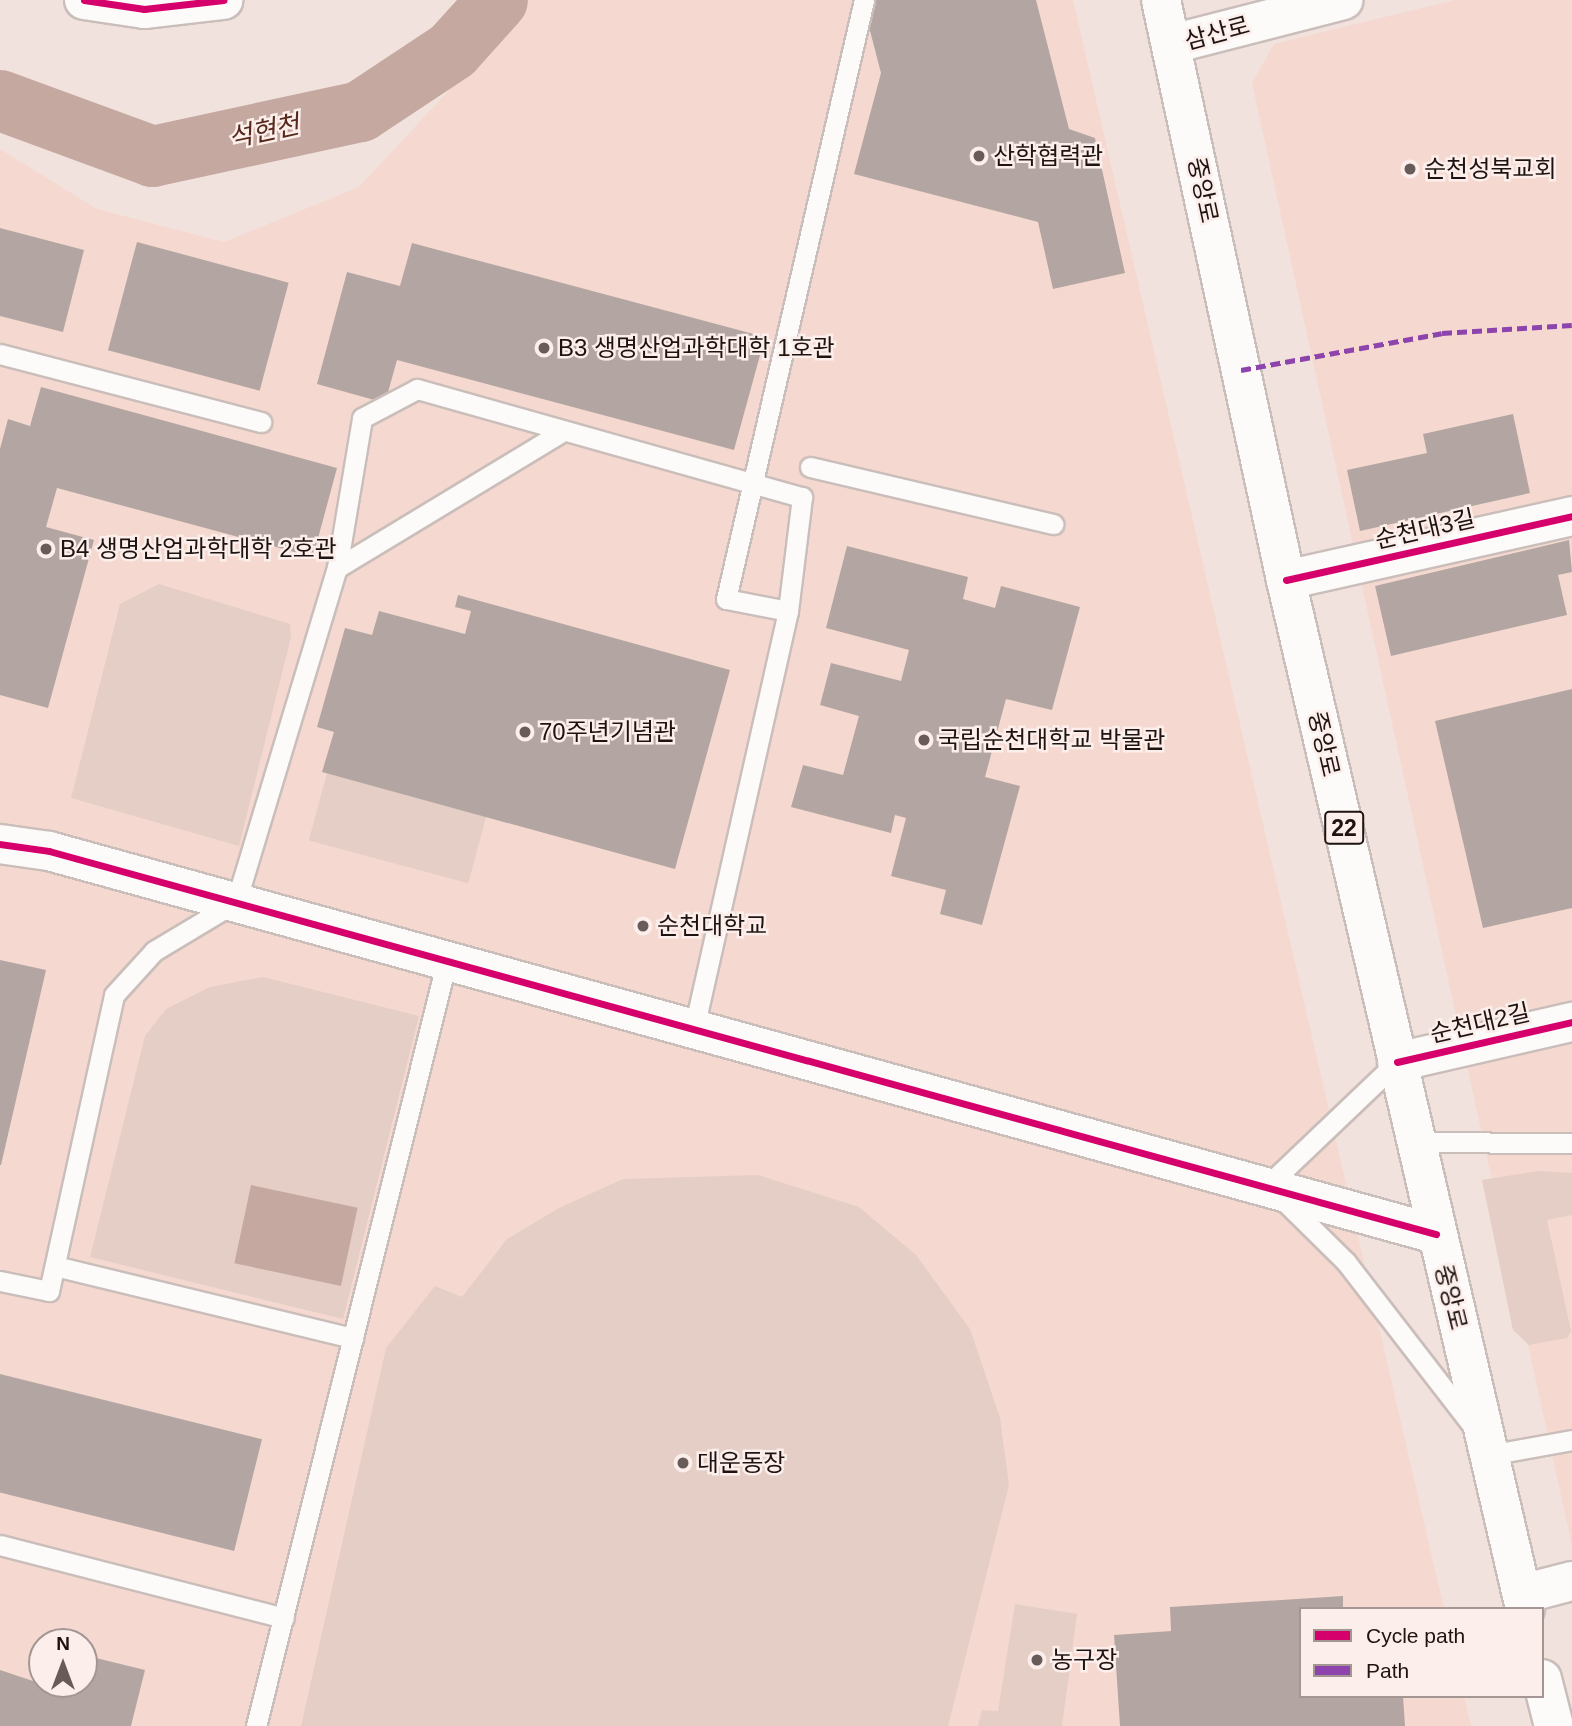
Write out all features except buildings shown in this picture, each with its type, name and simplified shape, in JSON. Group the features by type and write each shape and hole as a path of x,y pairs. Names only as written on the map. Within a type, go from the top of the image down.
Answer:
{"street":[{"path":"84,0 144,9 223,0"},
{"name":"중앙로","path":"1161,0 1286,580 1436,1234 1524,1601"},
{"name":"삼산로","path":"1172,44 1343,0"},
{"name":"순천대3길","path":"1286,580 1572,516"},
{"path":"0,828 50,851"},
{"path":"0,844 50,851 1268,1185 1436,1234"},
{"name":"순천대2길","path":"1398,1062 1572,1022"},
{"path":"1524,1601 1572,1581"},
{"path":"1544,1687 1554,1726"}],"lane":[{"path":"788,611 726,599 864,0"},
{"path":"0,354 261,422"},
{"path":"0,1281 50,1291 114,995 154,951 236,902 337,568 362,418 417,389 802,497 788,611 694,1027"},
{"path":"337,568 563,431"},
{"path":"810,467 1053,524"},
{"path":"256,1726 447,960"},
{"path":"1398,1062 1268,1185 1346,1262 1488,1449 1572,1440"},
{"path":"1416,1142 1572,1143"},
{"path":"55,1266 353,1338"},
{"path":"0,1545 284,1618"}],"shaded area":[{"name":"순천대학교","path":"526,0 1073,0 1444,1607 1299,1607 1299,1698 1464,1698 1471,1726 0,1726 0,149 97,209 224,242 359,187 493,43"},
{"path":"1454,0 1572,0 1572,1546 1252,83 1274,44"},
{"path":"159,584 290,624 291,637 239,846 71,798 120,604"},
{"path":"327,773 486,816 468,883 309,841"},
{"path":"263,977 419,1016 343,1319 90,1257 145,1036 166,1009 210,987"},
{"path":"1538,1171 1572,1173 1572,1215 1547,1220 1571,1331 1567,1338 1529,1345 1513,1330 1482,1180"},
{"name":"대운동장","path":"758,1175 859,1207 916,1255 970,1329 1000,1418 1009,1485 948,1726 301,1726 386,1348 435,1286 462,1297 507,1239 559,1208 623,1179"},
{"path":"251,1185 358,1208 341,1286 234,1263"},
{"name":"농구장","path":"1015,1604 1077,1614 1062,1726 978,1726 982,1710 998,1711"}],"waterway":[{"name":"석현천","path":"0,100 152,156 360,111 452,50 497,0"}],"marked path":[{"path":"1241,370 1442,333 1572,325"}],"cycle path":[{"path":"84,0 144,9 223,0"},
{"path":"1286,580 1572,516"},
{"path":"0,844 49,851 1436,1234"},
{"path":"1397,1062 1572,1022"}],"place":[{"name":"산학협력관","path":"979,156"},
{"name":"순천성북교회","path":"1410,169"},
{"name":"B3 생명산업과학대학 1호관","path":"544,348"},
{"name":"B4 생명산업과학대학 2호관","path":"46,549"},
{"name":"70주년기념관","path":"525,732"},
{"name":"국립순천대학교 박물관","path":"924,740"},
{"name":"순천대학교","path":"643,926"},
{"name":"대운동장","path":"683,1463"},
{"name":"농구장","path":"1037,1660"}]}
